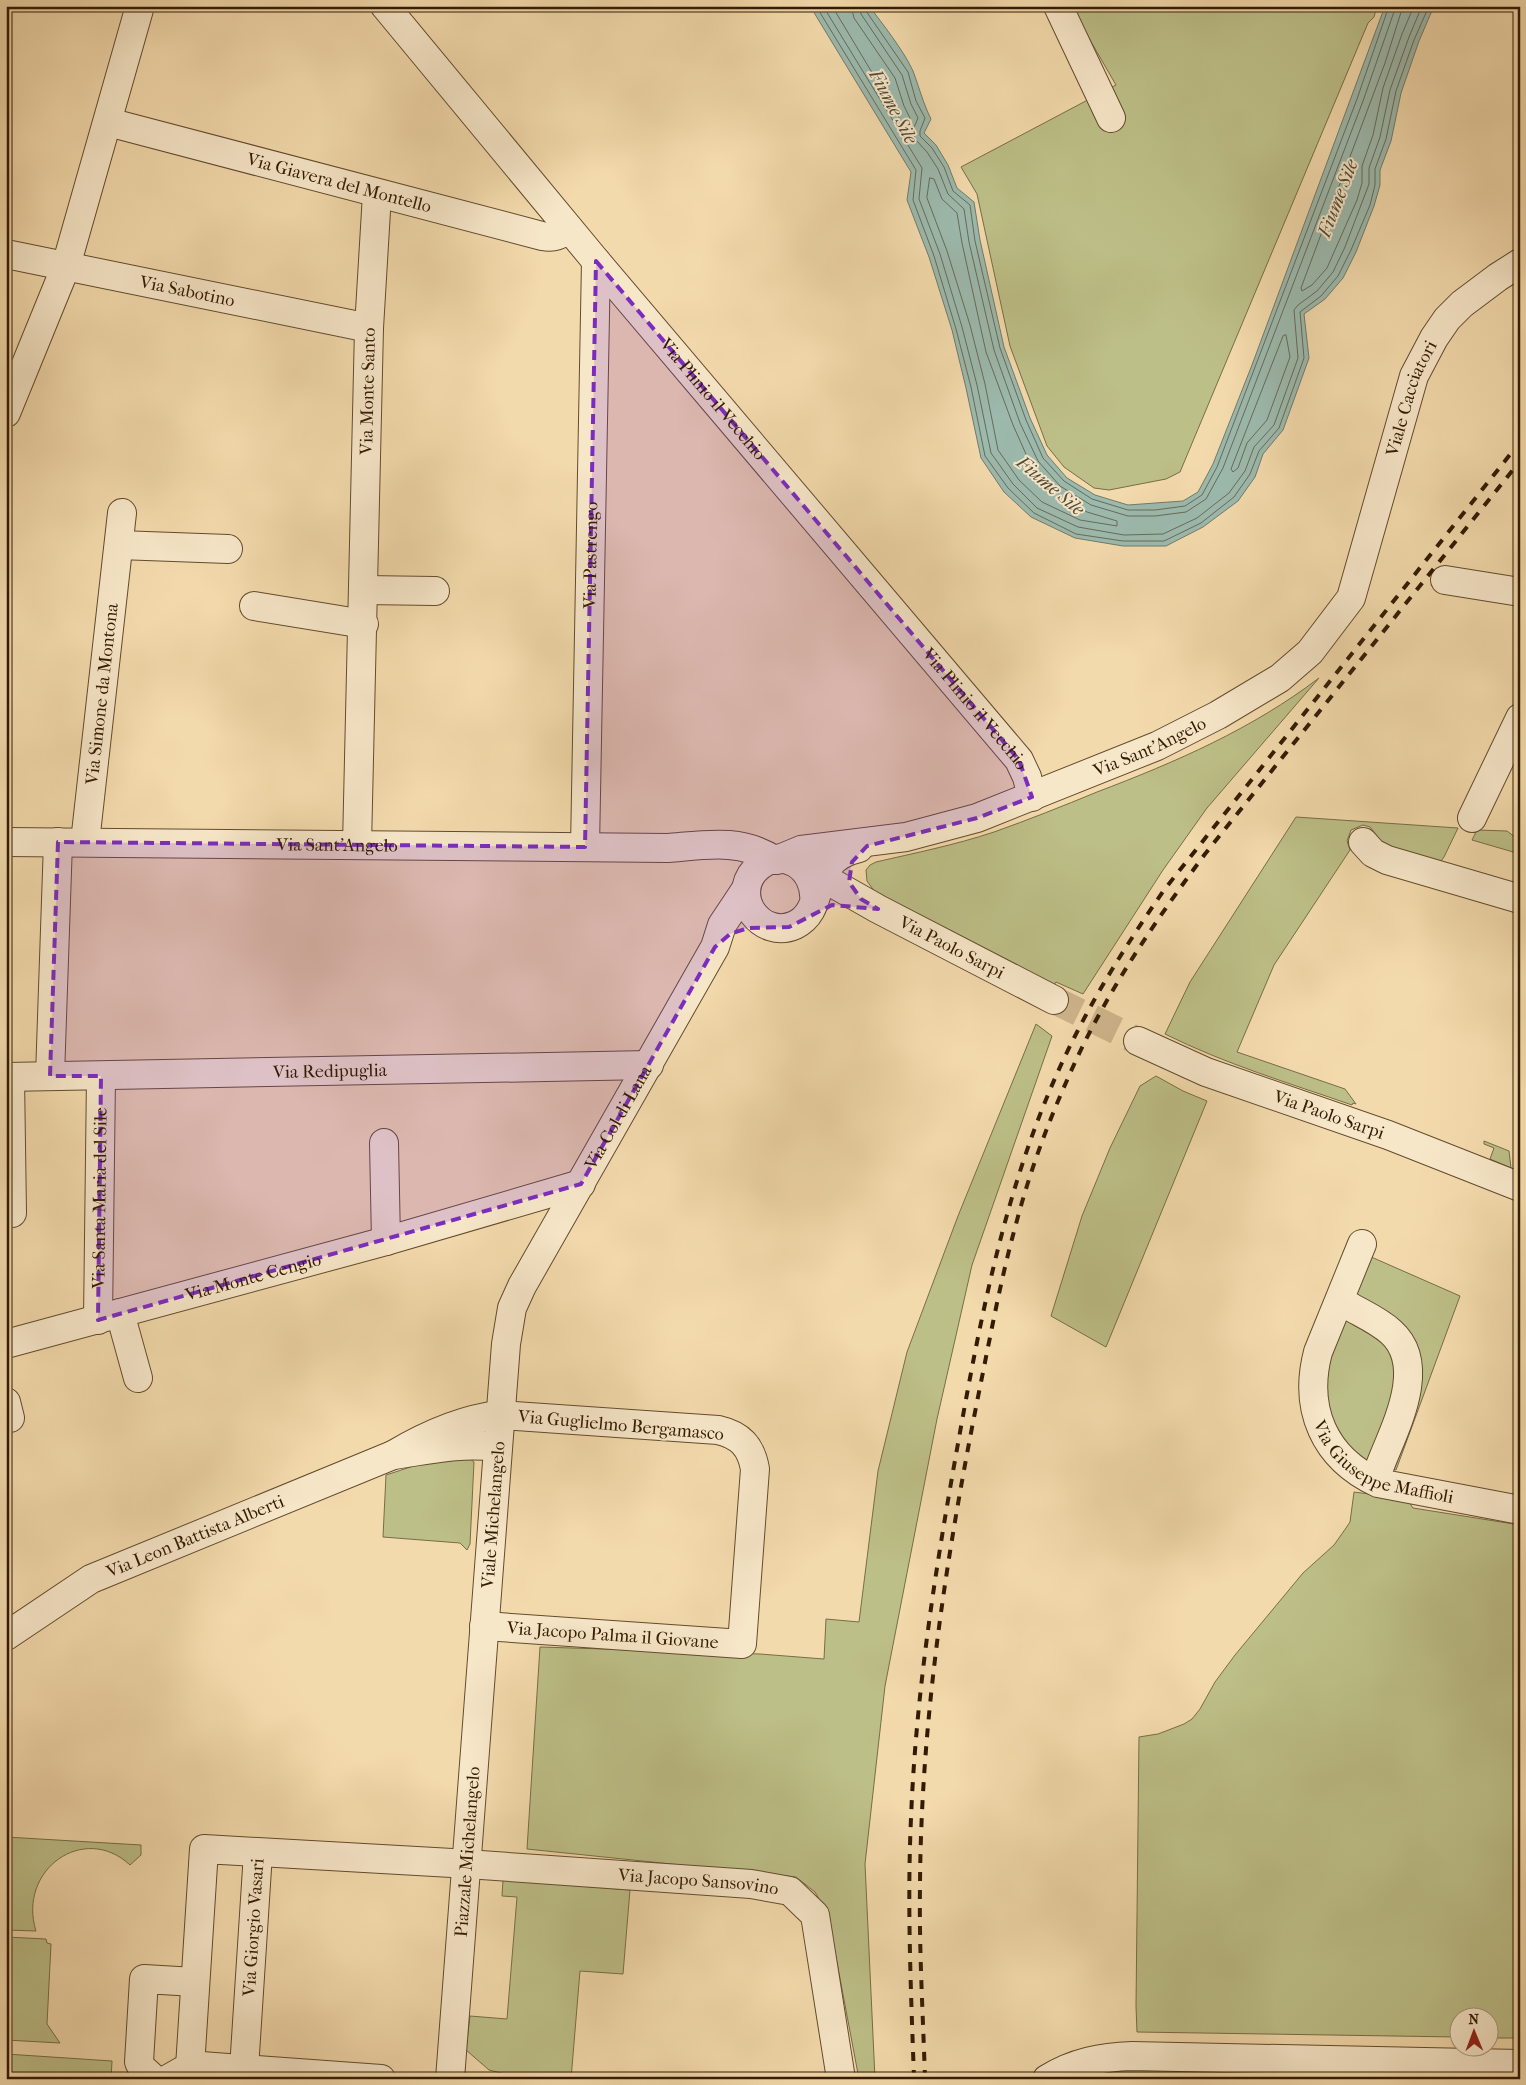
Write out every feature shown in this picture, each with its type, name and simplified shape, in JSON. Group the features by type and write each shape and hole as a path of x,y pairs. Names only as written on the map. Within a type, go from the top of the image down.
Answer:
{"street":[{"path":"6,413 66,266 140,6"},
{"name":"Via Plinio il Vecchio","path":"385,6 568,228 1019,760 1027,778 1032,797"},
{"path":"1058,6 1110,118"},
{"name":"Via Giavera del Montello","path":"108,122 542,236 556,237 568,228"},
{"name":"Via Monte Santo","path":"357,845 364,624 369,328 377,194"},
{"name":"Via Sabotino","path":"6,254 369,328"},
{"name":"Via Pastrengo","path":"585,847 596,261"},
{"name":"Viale Cacciatori","path":"1360,570 1414,376 1420,361 1452,314 1479,290 1520,263"},
{"name":"Via Simone da Montona","path":"72,842 119,545 122,513"},
{"path":"119,545 228,549"},
{"name":"Via Sant'Angelo","path":"766,925 755,918 749,909 746,898 747,886 753,873 758,868 782,861 801,850 874,843 935,830 977,818 1157,746 1218,716 1280,678 1310,652 1334,623 1351,598 1360,570"},
{"path":"1445,580 1520,592"},
{"path":"364,590 435,591"},
{"path":"254,606 364,624"},
{"path":"1472,818 1520,718"},
{"name":"Via Sant'Angelo","path":"6,842 668,848 731,844 746,846 762,852 810,876 815,893 810,910"},
{"path":"50,1076 72,842"},
{"path":"1363,842 1373,853 1387,860 1520,899"},
{"path":"869,904 853,890 849,882 849,872 852,862 858,853 874,843"},
{"name":"Via Sant'Angelo","path":"810,910 821,876 830,863 842,854 874,843"},
{"name":"Via Sant'Angelo","path":"668,848 723,859 734,866 747,886"},
{"name":"Via Paolo Sarpi","path":"782,861 821,876 869,904 1054,1000"},
{"name":"Via Col di Lana","path":"522,1286 715,948 722,926 747,886"},
{"name":"Via Paolo Sarpi","path":"810,910 842,903 869,904"},
{"path":"766,925 780,928 789,927 797,924 810,910"},
{"name":"Via Col di Lana","path":"715,948 730,934 766,925"},
{"name":"Via Paolo Sarpi","path":"1138,1041 1206,1072 1388,1135 1520,1187"},
{"name":"Via Redipuglia","path":"12,1213 8,1077 649,1065"},
{"name":"Via Santa Maria del Sile","path":"101,1076 109,1316"},
{"path":"384,1143 386,1241"},
{"name":"Via Monte Cengio","path":"6,1344 386,1241 581,1184"},
{"name":"Via Giuseppe Maffioli","path":"1362,1244 1318,1352 1313,1370 1312,1390 1314,1408 1320,1426 1330,1444 1342,1460 1361,1475 1378,1483 1520,1510"},
{"name":"Viale Michelangelo","path":"484,1626 508,1324 512,1308 522,1286"},
{"path":"1349,1306 1370,1317 1393,1333 1404,1351 1410,1377 1405,1401 1380,1466"},
{"path":"109,1316 138,1378"},
{"name":"Via Leon Battista Alberti","path":"6,1636 92,1579 392,1455 414,1442 463,1422 478,1417 500,1415"},
{"name":"Via Guglielmo Bergamasco","path":"500,1415 718,1430 737,1436 745,1443 750,1450 754,1469 742,1644"},
{"name":"Via Leon Battista Alberti","path":"392,1455 459,1445 478,1444 497,1447"},
{"name":"Via Jacopo Palma il Giovane","path":"484,1626 742,1644"},
{"name":"Piazzale Michelangelo","path":"450,2079 477,1741 484,1626"},
{"name":"Via Giorgio Vasari","path":"179,2073 195,1982 204,1849 258,1852 244,2069"},
{"path":"258,1852 466,1864"},
{"name":"Via Jacopo Sansovino","path":"466,1864 751,1884 790,1891 815,1915 842,2079"},
{"path":"154,2079 142,2068 139,2062 144,1979 195,1982"},
{"path":"1047,2079 1080,2063 1105,2057 1132,2056 1520,2064"},
{"path":"179,2073 212,2066 381,2079"}],"highlighted area":[{"path":"596,261 1019,760 1032,797 977,818 867,846 852,862 849,882 861,899 878,909 832,905 789,927 748,928 730,934 715,947 581,1184 98,1320 101,1076 50,1076 58,842 585,847"}],"green space":[{"path":"1073,6 1377,6 1374,17 1368,23 1180,472 1166,479 1109,490 1094,488 1064,467 1047,446 1010,346 977,194 961,167 1116,85 1075,14"},
{"path":"1319,678 1207,808 1163,870 1083,994 1056,982 1054,985 880,899 867,881 866,870 876,862 950,845 994,832 1126,781 1184,756 1240,729"},
{"path":"1296,817 1458,828 1444,857 1441,861 1435,862 1387,848 1370,827 1363,825 1351,830 1347,841 1350,850 1274,965 1237,1052 1345,1089 1356,1104 1353,1103 1352,1105 1234,1064 1165,1034 1190,982"},
{"path":"1477,830 1507,831 1520,841 1520,854 1472,840"},
{"path":"1036,1024 1052,1036 972,1265 937,1419 885,1686 865,1864 875,2079 859,2079 828,1915 815,1892 796,1877 527,1849 540,1647 760,1654 824,1659 826,1619 859,1622 878,1471 907,1352 958,1216"},
{"path":"1156,1076 1183,1091 1207,1101 1106,1347 1051,1316 1082,1216 1110,1148 1140,1086"},
{"path":"1484,1141 1509,1151 1511,1168 1490,1159 1494,1148 1484,1144"},
{"path":"1369,1256 1460,1296 1396,1470 1360,1460 1349,1448 1329,1414 1323,1375"},
{"path":"468,1457 474,1462 470,1544 467,1550 460,1543 383,1537 386,1475 432,1460"},
{"path":"1354,1492 1407,1499 1413,1508 1520,1525 1520,2038 1498,2038 1498,2008 1448,2008 1448,2037 1137,2032 1139,1737 1158,1734 1192,1719 1200,1709 1215,1682 1235,1655 1303,1573 1334,1545 1350,1522"},
{"path":"6,1837 141,1845 141,1855 130,1865 112,1853 93,1849 75,1851 59,1859 45,1872 36,1889 33,1909 36,1931 6,1930"},
{"path":"503,1880 630,1890 623,1974 580,1971 571,2079 525,2079 489,2070 466,2050 470,2016 507,2019 517,1897 502,1896"},
{"path":"6,1937 46,1939 47,1943 51,1944 47,2024 60,2043 6,2040"},
{"path":"6,2054 112,2061 111,2079 6,2073"},
{"path":"1079,2068 1378,2073 1378,2079 1054,2079"}],"water":[{"name":"Fiume Sile","path":"810,6 869,6 904,55 913,71 931,119 924,133 936,145 948,165 957,188 974,202 980,240 1004,347 1030,418 1047,455 1067,478 1095,495 1128,505 1183,501 1198,492 1213,464 1252,365 1385,6 1434,6 1419,41 1401,93 1391,141 1380,170 1380,185 1356,252 1343,278 1325,299 1304,314 1309,358 1283,430 1263,454 1255,477 1238,501 1203,527 1166,546 1123,546 1075,538 1031,517 1004,492 981,458 952,330 929,257 907,200 911,172"}],"tunnel":[{"path":"1054,1000 1138,1041"}],"railway":[{"path":"914,2079 909,1883 914,1771 922,1679 949,1495 977,1344 1000,1239 1032,1137 1051,1087 1094,1000 1116,962 1164,890 1520,442"},
{"path":"925,2079 920,1886 925,1760 938,1635 957,1511 996,1306 1021,1205 1039,1150 1082,1048 1113,990 1148,934 1205,854 1520,461"}]}
